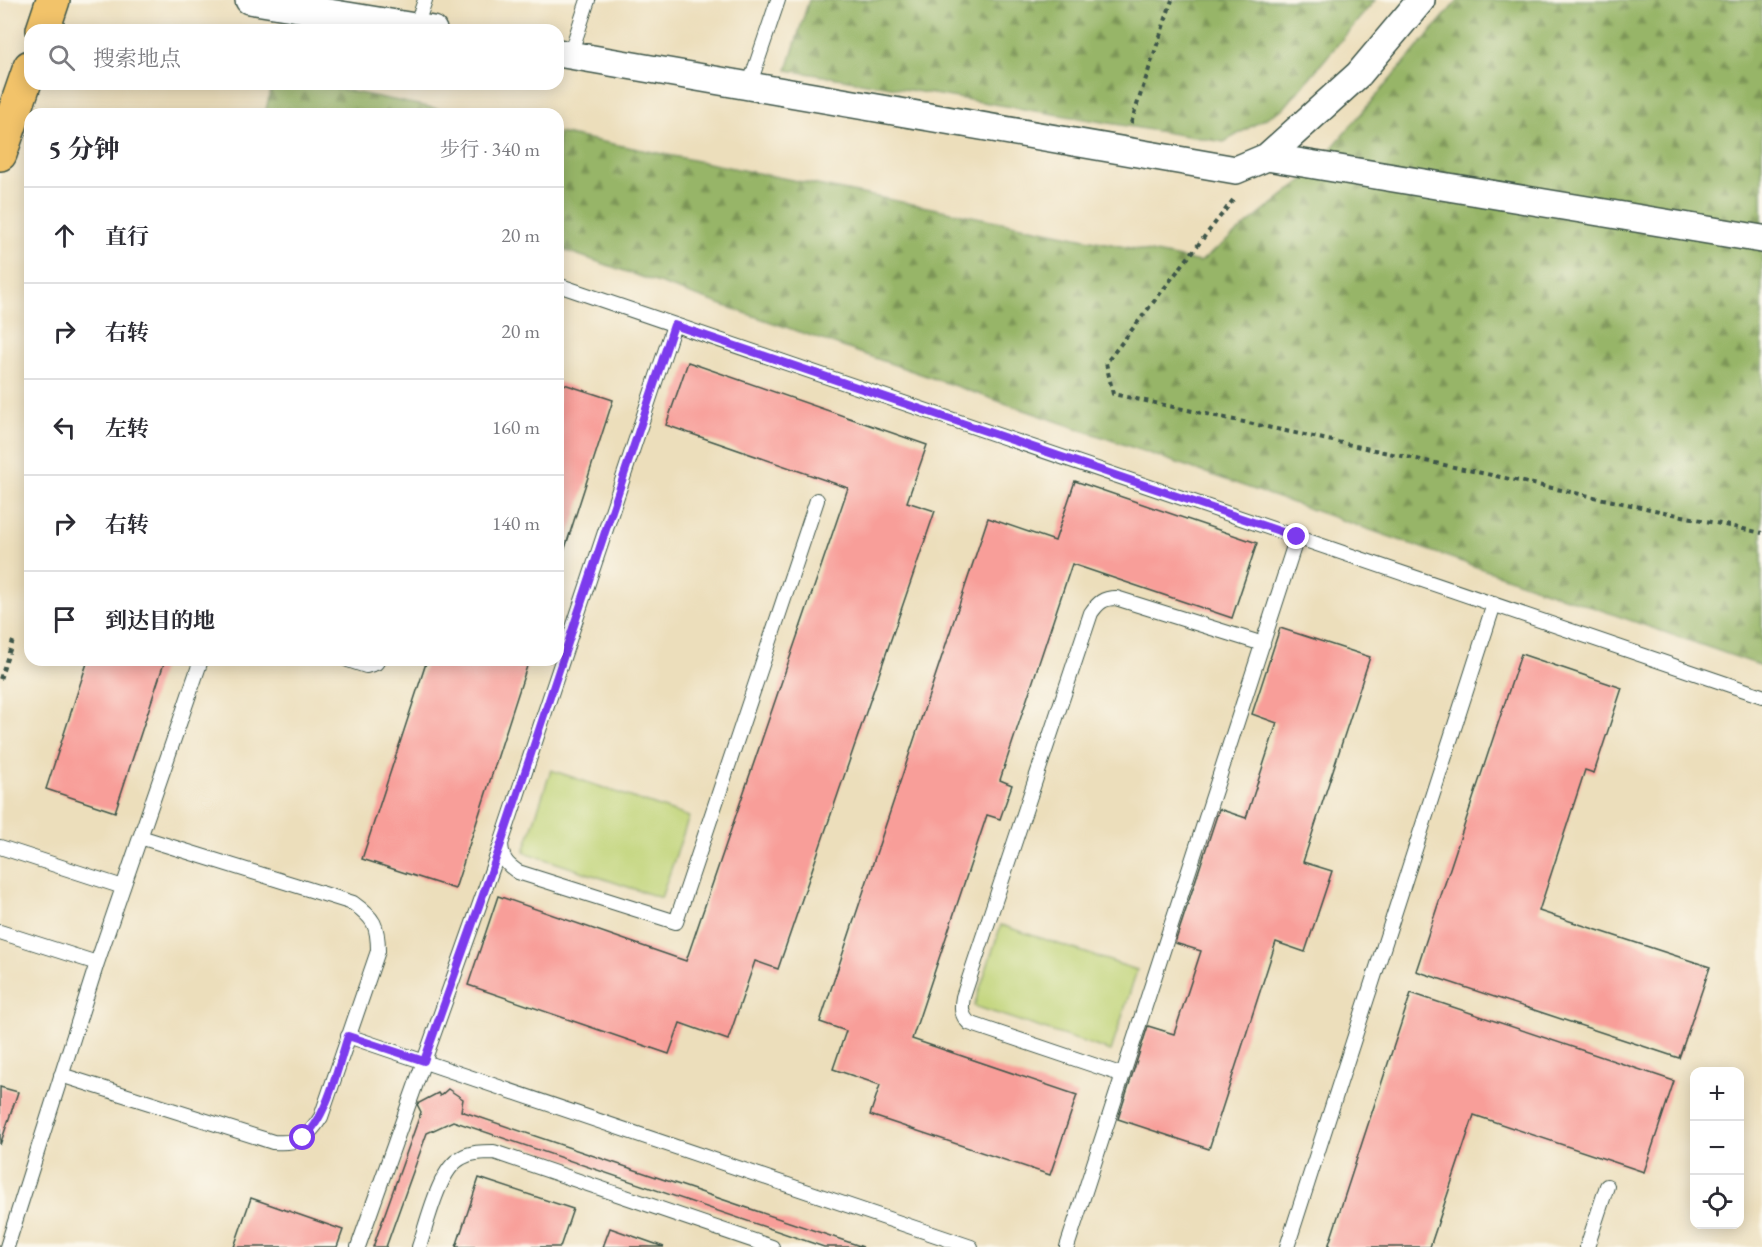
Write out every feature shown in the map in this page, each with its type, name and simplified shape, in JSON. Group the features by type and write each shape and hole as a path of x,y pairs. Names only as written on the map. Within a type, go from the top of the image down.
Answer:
{"main road":[{"path":"45,24 53,0"},
{"path":"0,154 24,84"}],"street":[{"path":"564,54 1236,170 1267,157 1359,74 1421,0"},
{"path":"267,1 401,24"},
{"path":"1267,157 1762,239"}],"lane":[{"path":"424,24 425,0"},
{"path":"564,54 588,0"},
{"path":"748,86 778,0"},
{"path":"564,287 1762,696"},
{"path":"564,655 674,325"},
{"path":"501,844 502,857 518,872 676,922 817,500"},
{"path":"1067,1247 1297,537"},
{"path":"1123,1075 969,1023 964,1018 961,1009 963,997 1091,613 1097,603 1107,598 1116,598 1263,644"},
{"path":"1287,1247 1494,604"},
{"path":"7,1247 97,963 199,666"},
{"path":"358,1247 501,844 560,666"},
{"path":"61,1076 273,1142 291,1143 312,1131 321,1117 378,951 378,938 370,916 353,903 140,837"},
{"path":"0,847 123,887"},
{"path":"0,932 97,963"},
{"path":"348,1036 971,1247"},
{"path":"419,1247 450,1166 460,1158 476,1152 494,1152 772,1247"},
{"path":"1587,1247 1607,1186"}],"path":[{"path":"1122,150 1172,0"},
{"path":"1267,157 1106,363 1113,394 1762,533"},
{"path":"0,679 13,641"}],"green space":[{"path":"809,0 1375,0 1284,108 1224,142 787,70"},
{"path":"1458,0 1762,0 1762,666 564,250 564,134 1200,262 1308,176"},
{"path":"271,90 344,90 433,108 266,108"},
{"path":"551,770 689,817 661,898 524,852"},
{"path":"1001,925 1137,970 1111,1051 974,1006"}],"building":[{"path":"688,362 927,445 907,502 935,511 778,969 755,961 728,1040 680,1023 669,1054 468,985 498,896 686,961 848,488 666,425"},
{"path":"564,384 613,400 564,551"},
{"path":"1075,481 1257,543 1232,618 1072,564 1000,780 1012,785 1000,819 987,815 912,1039 1077,1095 1050,1175 870,1115 880,1085 833,1069 846,1031 820,1022 988,518 1055,541"},
{"path":"1280,628 1370,657 1303,862 1332,871 1305,952 1276,942 1209,1149 1118,1119 1148,1026 1174,1034 1201,951 1175,943 1219,809 1246,818 1277,723 1252,714"},
{"path":"1521,654 1622,688 1594,773 1585,770 1539,911 1710,967 1679,1058 1416,971"},
{"path":"86,666 163,666 115,812 46,789"},
{"path":"425,666 527,666 455,889 362,859"},
{"path":"1411,993 1674,1081 1644,1172 1474,1115 1430,1247 1328,1247"},
{"path":"0,1087 18,1092 0,1145"},
{"path":"448,1089 463,1099 461,1111 863,1247 824,1247 453,1121 427,1133 386,1247 373,1247 421,1112 417,1104 438,1093 440,1096"},
{"path":"479,1178 573,1209 560,1247 456,1247"},
{"path":"251,1198 343,1230 337,1247 234,1247"},
{"path":"610,1228 664,1247 603,1247"}],"route":[{"path":"303,1138 312,1131 321,1117 348,1036 424,1061 501,844 674,325 1297,537"}]}
